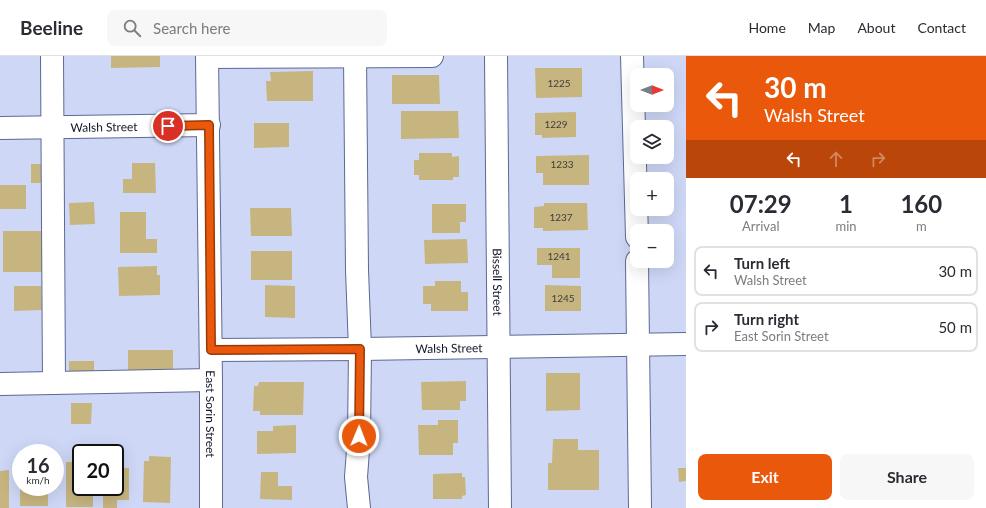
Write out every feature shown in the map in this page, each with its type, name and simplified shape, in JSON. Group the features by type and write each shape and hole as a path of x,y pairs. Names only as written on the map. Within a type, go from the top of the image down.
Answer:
{"street":[{"path":"52,56 54,383"},
{"path":"208,56 432,56"},
{"name":"East Sorin Street","path":"208,56 211,350 210,508"},
{"name":"Bissell Street","path":"496,56 500,508"},
{"path":"632,56 637,224"},
{"path":"355,57 357,270 360,349 359,436 356,477 359,508"},
{"name":"Walsh Street","path":"0,128 209,125"},
{"path":"637,268 640,508"},
{"name":"Walsh Street","path":"211,350 686,344"},
{"path":"0,384 211,380"}],"building":[{"path":"111,56 160,56 160,67 111,68"},
{"path":"535,68 582,68 582,97 536,98"},
{"path":"313,71 313,101 267,101 266,81 271,81 270,72"},
{"path":"392,75 439,75 440,104 392,104"},
{"path":"401,111 458,111 459,138 401,139"},
{"path":"576,112 576,137 542,138 542,135 535,135 535,113"},
{"path":"254,123 289,123 289,147 254,148"},
{"path":"419,153 452,153 452,157 459,156 459,177 453,177 453,180 419,180 419,175 414,175 414,160 419,160"},
{"path":"589,155 589,185 543,185 543,173 536,173 536,156"},
{"path":"132,163 155,163 156,193 123,193 123,179 132,179"},
{"path":"31,164 44,164 44,183 31,183"},
{"path":"0,185 26,185 26,209 0,209"},
{"path":"94,202 95,224 70,225 69,203"},
{"path":"544,203 587,203 588,230 543,231 543,228 534,228 534,207 544,206"},
{"path":"432,204 466,204 466,222 460,222 460,233 432,233"},
{"path":"250,208 291,208 292,236 251,236"},
{"path":"120,212 146,212 146,239 157,239 157,253 120,253"},
{"path":"3,231 43,231 43,272 3,272"},
{"path":"467,239 468,263 425,264 424,240"},
{"path":"537,248 580,248 580,278 552,278 552,265 537,265"},
{"path":"251,251 292,251 292,280 251,280"},
{"path":"157,266 157,275 160,275 160,295 119,296 118,267"},
{"path":"435,281 461,281 461,292 468,292 468,311 431,311 431,304 423,304 423,286 435,286"},
{"path":"265,285 295,286 295,318 265,317"},
{"path":"545,285 581,286 581,311 545,311"},
{"path":"14,286 41,286 42,310 14,311"},
{"path":"128,350 173,350 173,372 128,372"},
{"path":"69,361 94,361 94,374 69,374"},
{"path":"546,373 580,373 580,410 546,411"},
{"path":"466,381 466,401 460,401 460,410 422,410 421,382"},
{"path":"259,382 304,382 303,415 260,415 260,411 253,411 254,386 258,386"},
{"path":"71,403 92,403 91,424 71,424"},
{"path":"438,420 458,420 458,443 453,443 453,455 419,455 418,425 438,425"},
{"path":"296,425 296,453 257,454 257,431 273,431 273,426"},
{"path":"553,439 578,439 578,450 599,450 599,490 548,490 548,463 552,463"},
{"path":"149,456 171,457 170,503 143,502 144,461 149,461"},
{"path":"66,462 72,462 72,496 93,496 93,507 66,507"},
{"path":"124,468 129,468 129,500 117,500 117,508 103,508 103,496 124,496"},
{"path":"678,468 686,468 686,481 679,482"},
{"path":"9,470 9,508 0,508 0,471"},
{"path":"261,472 278,472 278,486 292,486 292,500 260,499"},
{"path":"462,473 462,477 465,477 466,495 462,496 462,499 433,499 433,474"},
{"path":"20,496 48,496 48,506 20,506"}],"route":[{"path":"168,126 209,125 211,350 360,349 359,436"}]}
